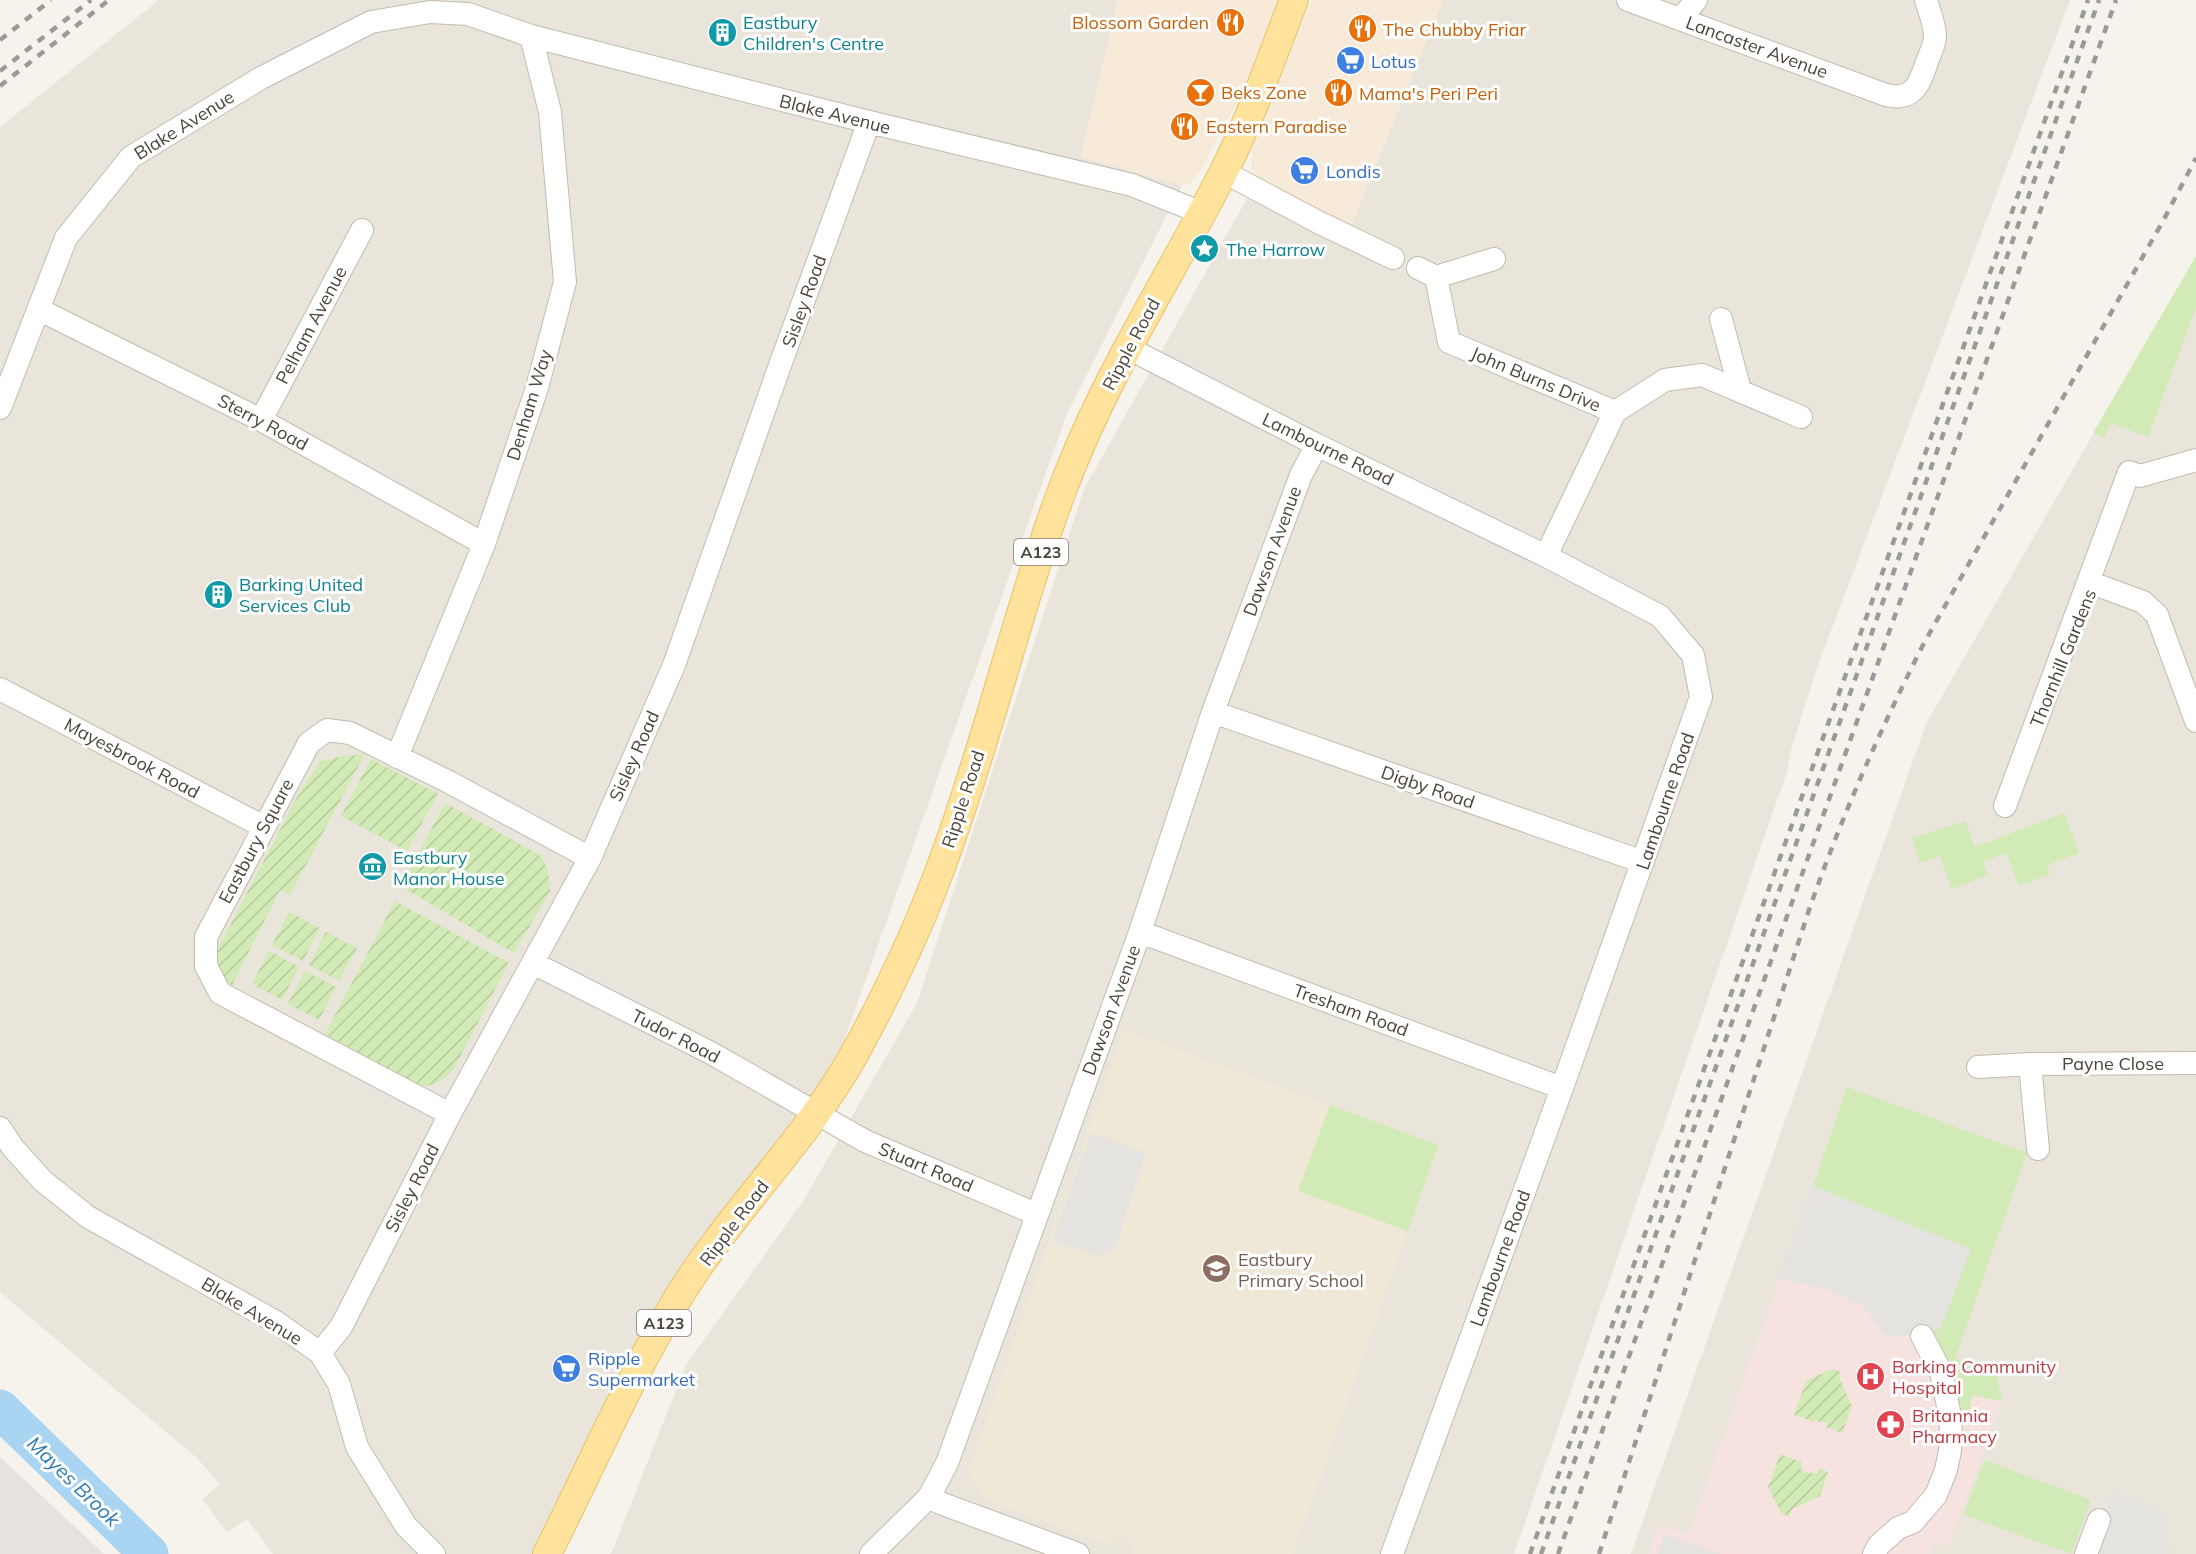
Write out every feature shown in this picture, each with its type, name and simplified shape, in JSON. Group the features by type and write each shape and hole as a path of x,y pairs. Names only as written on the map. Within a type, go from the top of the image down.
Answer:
{"main road":[{"name":"Ripple Road","path":"547,1554 641,1365 679,1296 817,1114 857,1050 924,911 948,848 1064,485 1094,416 1128,348 1224,172 1294,0"}],"street":[{"name":"Lancaster Avenue","path":"1628,0 1898,98 1912,92 1921,81 1935,38 1935,28 1926,0"},
{"path":"1681,19 1696,0"},
{"name":"Blake Avenue","path":"0,408 66,238 130,157 261,78 371,22 430,12 472,7 531,36 869,122 1132,185 1202,213"},
{"name":"Denham Way","path":"397,757 484,543 537,388 565,282 549,112 531,36"},
{"name":"Sisley Road","path":"320,1353 341,1328 450,1114 590,858 674,665 869,122"},
{"path":"1224,172 1318,222 1393,258"},
{"name":"Pelham Avenue","path":"261,420 362,230"},
{"name":"John Burns Drive","path":"1494,259 1427,272 1449,342 1615,412 1665,380 1701,375 1801,417"},
{"name":"Sterry Road","path":"38,309 261,420 484,543"},
{"path":"1721,320 1740,390"},
{"name":"Lambourne Road","path":"1128,348 1317,445 1545,556 1660,616 1693,655 1701,697 1562,1088 1392,1554"},
{"path":"1545,556 1615,412"},
{"name":"Dawson Avenue","path":"871,1554 929,1497 947,1463 1140,932 1213,712 1300,475 1317,445"},
{"path":"2089,582 2129,472 2140,476 2196,460"},
{"name":"Thornhill Gardens","path":"2005,806 2089,582 2143,602 2157,615 2196,721"},
{"name":"Mayesbrook Road","path":"0,689 264,827"},
{"name":"Digby Road","path":"1213,712 1643,862"},
{"name":"Eastbury Square","path":"450,1114 220,993 206,966 206,937 309,743 327,730 350,733 449,782 590,858"},
{"name":"Tresham Road","path":"1140,932 1562,1088"},
{"name":"Tudor Road","path":"533,963 711,1053 817,1114"},
{"name":"Payne Close","path":"1978,1067 2030,1064 2196,1062"},
{"path":"2030,1064 2038,1149"},
{"name":"Stuart Road","path":"817,1114 865,1141 1036,1214"},
{"name":"Blake Avenue","path":"0,1128 13,1148 43,1181 88,1217 276,1322 320,1353 339,1384 357,1447 406,1526 434,1554"},
{"path":"1874,1554 1879,1545 1898,1528 1913,1522 1936,1495 1946,1470 1950,1451 1951,1421 1941,1372 1922,1336"},
{"path":"929,1497 1078,1554"},
{"path":"2086,1554 2099,1520"}],"shaded area":[{"path":"159,0 1118,0 1081,157 1182,185 1066,416 839,1055 792,1125 661,1298 532,1554 273,1554 247,1519 227,1532 202,1499 220,1484 197,1458 0,1292 0,127"},
{"path":"1118,0 1282,0 1251,76 1201,170 1189,184 1182,185 1081,157"},
{"path":"1312,0 1443,0 1352,224 1258,179 1251,168 1252,148"},
{"path":"1443,0 2070,0 1818,665 1791,750 1787,772 1514,1554 611,1554 686,1365 805,1198 917,1003 1084,489 1258,179 1352,224"},
{"path":"2196,256 2196,1554 1631,1554 1926,724"},
{"name":"Eastbury Primary School","path":"1124,1030 1438,1145 1293,1554 1132,1554 1131,1540 1119,1535 1109,1545 983,1499 968,1471"},
{"path":"1091,1133 1146,1153 1115,1248 1098,1256 1052,1241"},
{"name":"Barking Community Hospital","path":"1813,1186 1991,1258 1955,1359 1994,1362 2002,1401 1949,1545 1935,1541 1929,1554 1649,1554 1659,1525 1688,1535"},
{"path":"1813,1186 1971,1249 1941,1328 1922,1336 1886,1336 1863,1306 1825,1288 1778,1279"},
{"path":"0,1457 104,1554 0,1554"},
{"path":"2113,1491 2162,1510 2170,1554 2092,1554"},
{"path":"1664,1535 1721,1554 1657,1554"}],"green space":[{"path":"2196,256 2196,307 2148,437 2111,423 2104,438 2093,433"},
{"path":"365,754 290,895 280,890 232,985 218,980 210,964 297,797 320,761"},
{"path":"371,759 438,794 407,851 341,816"},
{"path":"445,803 540,855 545,863 550,891 514,953 407,890 403,883"},
{"path":"2064,813 2079,853 2047,865 2050,874 2019,886 2006,853 1983,862 1988,875 1952,889 1940,856 1920,863 1912,838 1965,821 1975,847"},
{"path":"395,901 509,963 453,1070 442,1080 430,1085 419,1086 325,1034"},
{"path":"289,912 320,928 303,961 272,945"},
{"path":"326,932 357,948 339,981 309,965"},
{"path":"269,951 299,967 282,1000 252,984"},
{"path":"305,971 336,987 319,1020 288,1004"},
{"path":"1847,1087 2027,1153 1955,1359 1994,1362 2002,1401 1972,1396 1968,1419 1961,1413 1947,1359 1931,1333 1971,1249 1813,1186"},
{"path":"1330,1105 1438,1145 1408,1231 1298,1191"},
{"path":"1832,1369 1841,1372 1839,1377 1852,1406 1842,1433 1826,1427 1827,1423 1815,1420 1814,1422 1794,1415 1806,1381"},
{"path":"1780,1454 1802,1462 1801,1471 1817,1474 1819,1468 1828,1472 1820,1496 1792,1509 1789,1517 1781,1513 1768,1487"},
{"path":"1984,1460 2091,1500 2071,1554 1964,1515"}],"waterway":[{"name":"Mayes Brook","path":"0,1409 149,1554"}],"railway":[{"path":"0,40 51,0"},
{"path":"0,71 91,0"},
{"path":"0,86 109,0"},
{"path":"1530,1554 2088,0"},
{"path":"1541,1554 2099,0"},
{"path":"1558,1554 2116,0"},
{"path":"1599,1554 1809,910 1862,775 1924,643 2163,221 2196,158"}],"place":[{"name":"Blossom Garden","path":"1230,22"},
{"name":"The Chubby Friar","path":"1362,29"},
{"name":"Eastbury Children's Centre","path":"722,32"},
{"name":"Lotus","path":"1350,61"},
{"name":"Beks Zone","path":"1200,92"},
{"name":"Mama's Peri Peri","path":"1338,93"},
{"name":"Eastern Paradise","path":"1185,126"},
{"name":"Londis","path":"1305,171"},
{"name":"The Harrow","path":"1205,249"},
{"name":"Barking United Services Club","path":"218,594"},
{"name":"Eastbury Manor House","path":"372,867"},
{"name":"Eastbury Primary School","path":"1217,1269"},
{"name":"Ripple Supermarket","path":"567,1368"},
{"name":"Barking Community Hospital","path":"1871,1376"},
{"name":"Britannia Pharmacy","path":"1891,1425"}]}
